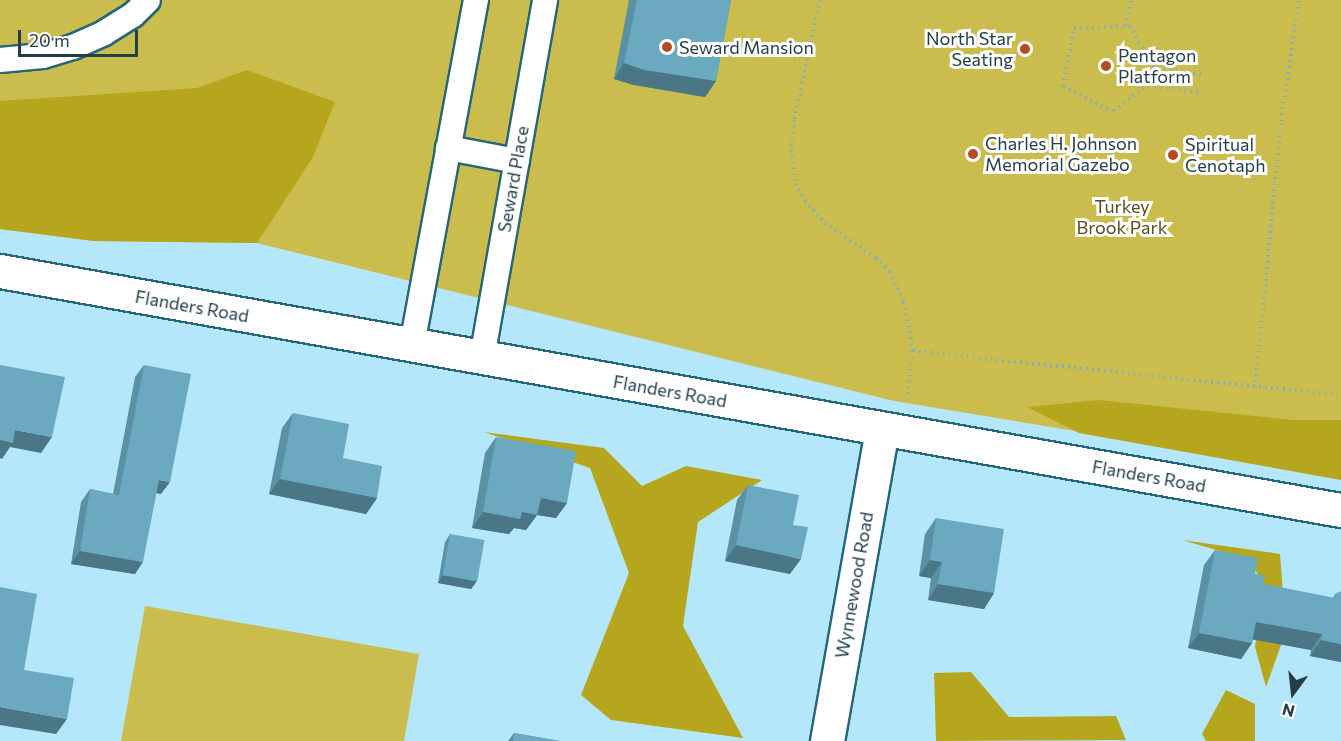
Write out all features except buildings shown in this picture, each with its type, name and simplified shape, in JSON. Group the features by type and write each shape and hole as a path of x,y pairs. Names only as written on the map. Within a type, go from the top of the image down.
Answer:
{"main road":[{"name":"Flanders Road","path":"0,271 1341,510"},
{"name":"Wynnewood Road","path":"827,741 882,429"}],"lane":[{"path":"0,60 43,56 73,47 104,33 133,15 148,0"},
{"path":"412,345 476,0"},
{"name":"Seward Place","path":"482,358 544,0"},
{"path":"448,148 517,161"}],"path":[{"path":"820,0 794,120 791,144 796,184 809,207 825,223 876,258 890,272 904,302 913,351 907,401"},
{"path":"1126,26 1131,0"},
{"path":"1255,388 1281,121 1299,0"},
{"path":"1130,26 1151,67 1158,77 1113,112 1063,86 1074,28 1130,26"},
{"path":"1151,67 1205,75"},
{"path":"1148,85 1202,93"},
{"path":"913,351 1255,388 1341,395"}],"green space":[{"name":"Turkey Brook Park","path":"0,0 1341,0 1341,475 894,401 257,243 94,241 0,229"},
{"path":"145,606 419,654 404,741 121,741"}],"shaded area":[{"path":"247,70 335,102 313,157 257,243 94,241 0,229 0,101 197,88"},
{"path":"1099,400 1293,420 1341,420 1341,480 1079,433 1027,407"},
{"path":"484,432 604,448 642,486 686,466 762,480 698,522 683,626 743,738 611,720 581,695 629,573 590,468"},
{"path":"1182,540 1280,554 1286,631 1266,687 1255,647 1263,587 1251,560"},
{"path":"971,672 1009,717 1116,716 1126,740 936,741 934,673"},
{"path":"1226,690 1255,704 1255,741 1206,741 1202,734"}],"place":[{"name":"Seward Mansion","path":"667,47"},
{"name":"North Star Seating","path":"1025,49"},
{"name":"Pentagon Platform","path":"1106,66"},
{"name":"Charles H. Johnson Memorial Gazebo","path":"973,154"},
{"name":"Spiritual Cenotaph","path":"1173,155"}]}
